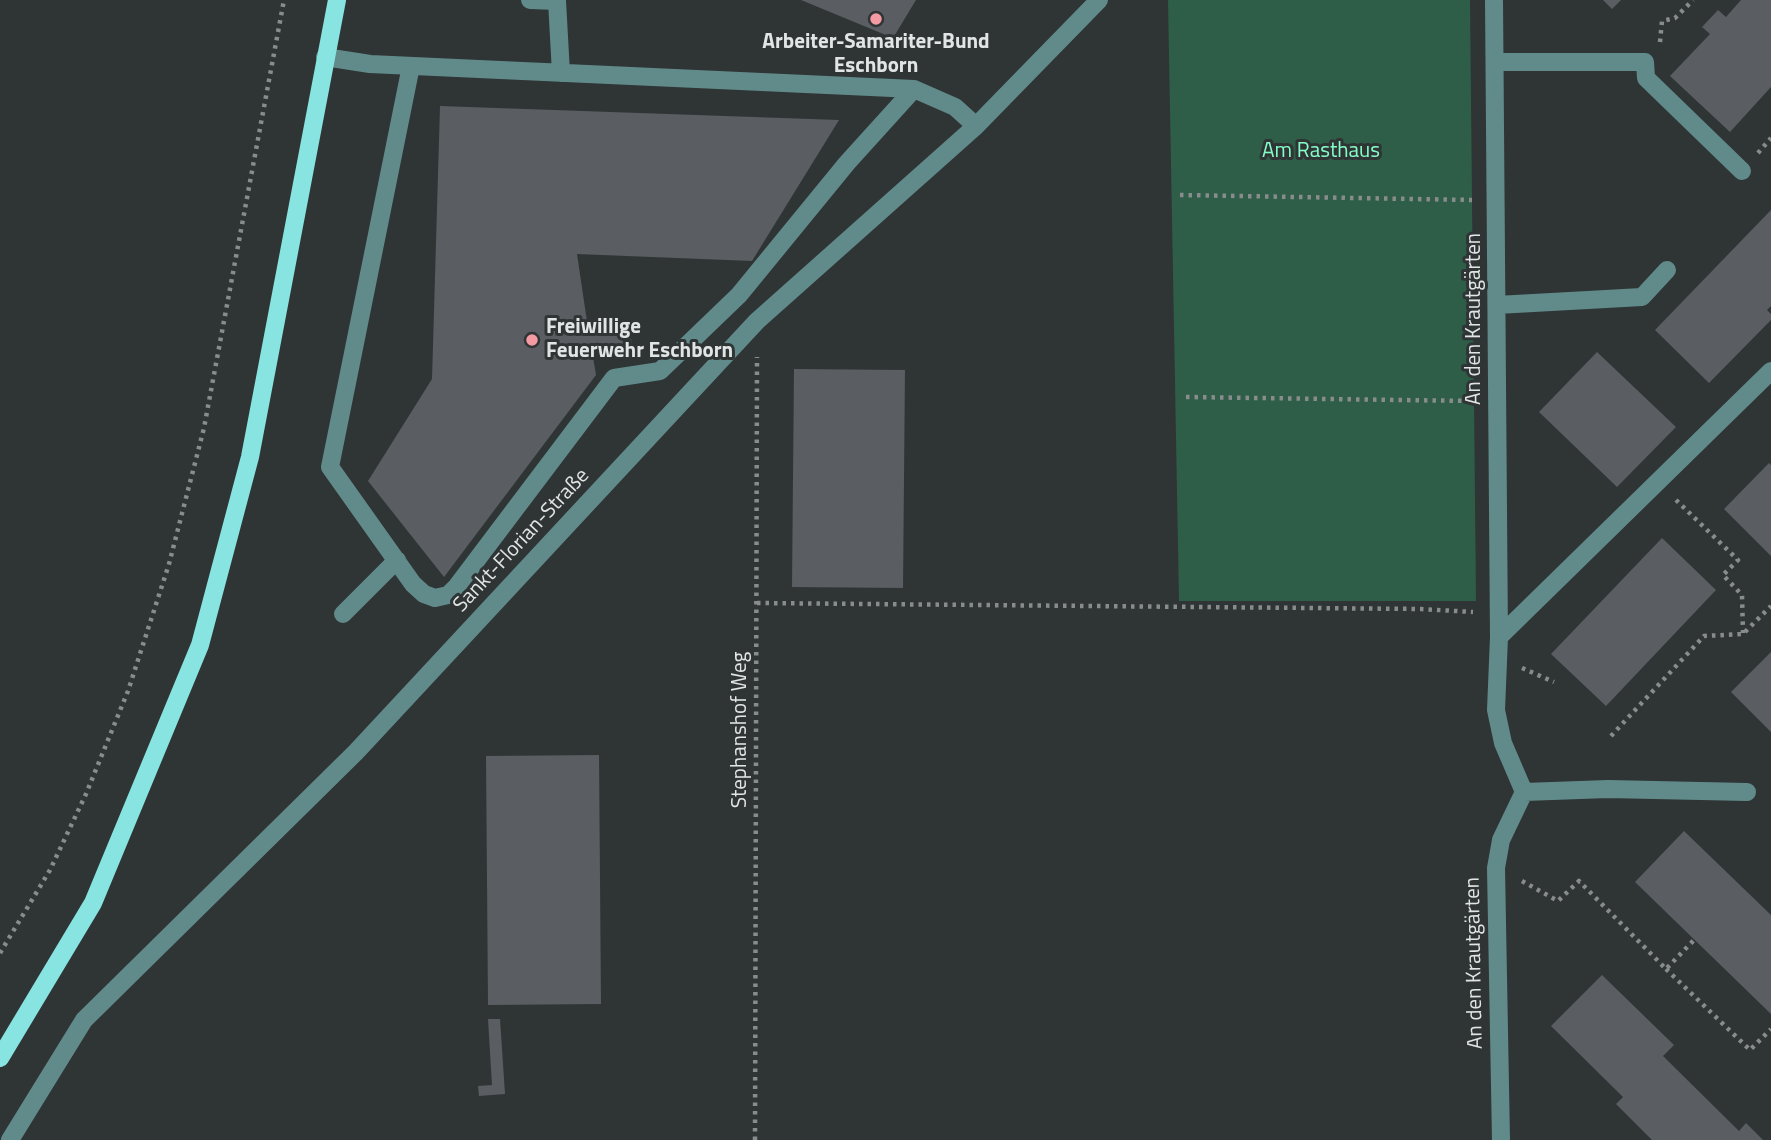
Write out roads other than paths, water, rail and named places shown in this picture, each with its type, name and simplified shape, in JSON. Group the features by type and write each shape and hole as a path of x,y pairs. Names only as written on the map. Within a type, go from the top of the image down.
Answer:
{"main road":[{"path":"0,1058 93,903 200,645 250,457 337,0"}],"street":[{"path":"530,0 557,1 561,73"},
{"name":"Sankt-Florian-Straße","path":"10,1140 84,1020 356,752 757,321 976,126 1099,0"},
{"name":"An den Krautgärten","path":"1494,0 1499,614 1496,710 1503,743 1524,792 1501,840 1496,868 1501,1140"},
{"path":"326,57 370,64 914,89 956,107 976,126"},
{"path":"1496,62 1645,62 1646,78 1742,171"},
{"path":"411,66 330,467 413,584 424,594 435,598 448,595 457,586 614,378 660,371 738,295 847,163 914,89"},
{"path":"1497,305 1642,296 1667,270"},
{"path":"1499,637 1769,377"},
{"path":"343,614 397,560"},
{"path":"1524,792 1608,789 1747,792"}],"place":[{"name":"Arbeiter-Samariter-Bund Eschborn","path":"876,19"},
{"name":"Freiwillige Feuerwehr Eschborn","path":"532,340"}],"park label":[{"name":"Am Rasthaus","path":"1321,152"}]}
